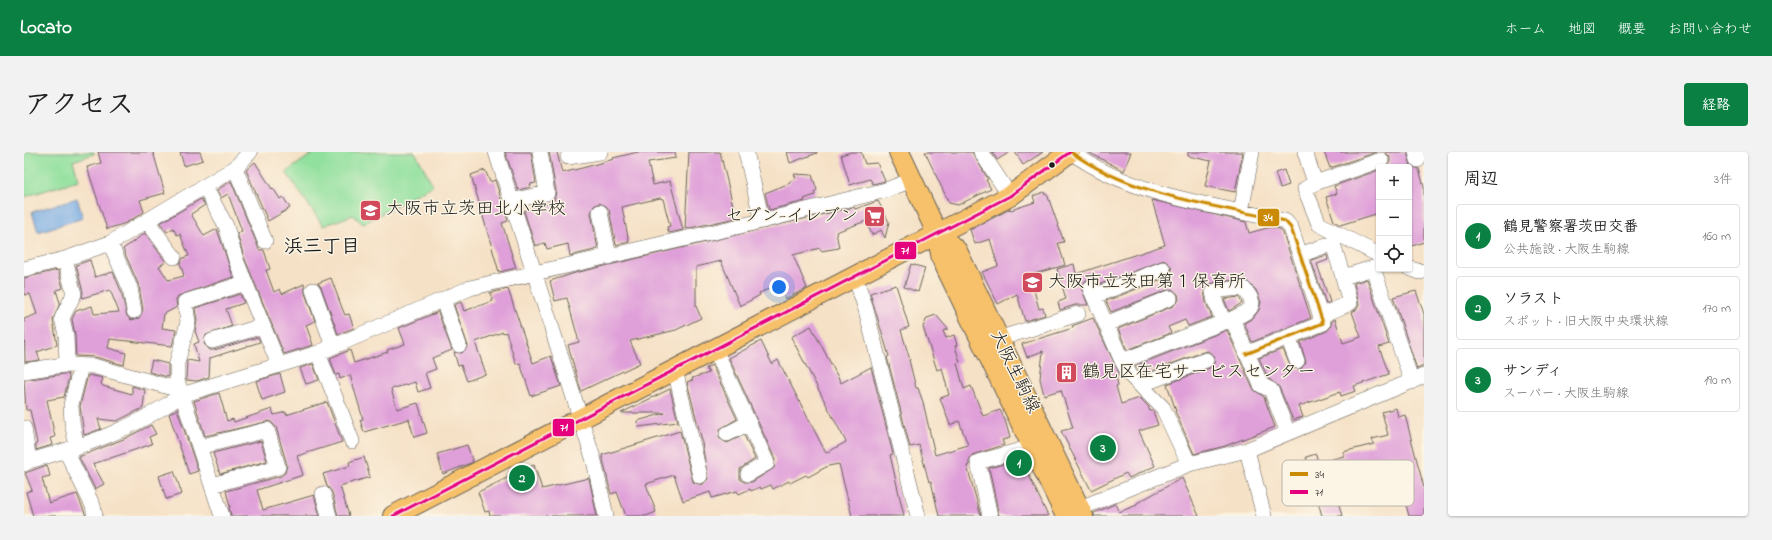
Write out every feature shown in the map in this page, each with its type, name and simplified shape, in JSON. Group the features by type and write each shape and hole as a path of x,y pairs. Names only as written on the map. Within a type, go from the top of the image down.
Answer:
{"main road":[{"name":"大阪生駒線","path":"898,152 937,233 942,259 1032,447 1076,515"},
{"path":"393,516 1010,196 1070,152"},
{"name":"大阪生駒線","path":"937,233 957,251 998,339 1076,515"}],"street":[{"path":"24,269 65,259 110,243 235,168 250,152"},
{"path":"496,152 533,274 594,461 606,516"},
{"path":"511,201 547,193 540,152"},
{"path":"568,157 600,152"},
{"path":"746,152 762,221"},
{"path":"981,152 1010,196"},
{"path":"1070,152 1105,174 1150,191 1285,221 1291,228 1323,323 1246,354"},
{"path":"1241,212 1252,152"},
{"path":"1305,152 1315,183"},
{"path":"1376,253 1319,224 1305,189 1315,183 1381,160"},
{"path":"235,168 265,241"},
{"path":"24,428 26,462 71,450 114,435 160,410 181,393 318,353 470,288 762,221 886,190 912,180"},
{"path":"205,186 226,226 229,242 279,365"},
{"path":"600,212 609,257"},
{"path":"147,221 174,257"},
{"path":"110,243 130,288 134,311"},
{"path":"1300,255 1327,245 1334,247 1350,303 1320,316"},
{"path":"65,259 74,294 62,318 74,365 71,405 71,450 95,516"},
{"path":"1076,515 1088,505 1189,464 1247,450 1418,379 1373,268 1343,277"},
{"path":"1163,269 1092,292 1122,361 1130,375 1163,408 1189,464"},
{"path":"1412,269 1420,272 1424,271"},
{"path":"855,276 866,310 918,516"},
{"path":"222,516 177,381 177,363 188,322 185,302 245,283"},
{"path":"313,290 333,346"},
{"path":"1106,324 1170,298"},
{"path":"443,300 460,345"},
{"path":"998,339 1078,314"},
{"path":"1122,361 1228,321 1261,386 1271,390 1288,433"},
{"path":"212,341 263,326"},
{"path":"1288,337 1297,361"},
{"path":"716,349 767,463 748,474"},
{"path":"318,353 352,441"},
{"path":"1140,385 1206,360"},
{"path":"24,371 74,365 93,366 181,393"},
{"path":"675,370 700,476"},
{"path":"727,434 749,422"},
{"path":"199,447 267,430 278,466 212,485"},
{"path":"990,516 978,462 1032,447"},
{"path":"1247,450 1264,516"},
{"path":"323,494 329,516"}],"green space":[{"path":"24,152 94,152 94,154 73,161 79,180 24,197"},
{"path":"315,152 415,152 433,185 363,224 353,215 323,226 286,172"}],"water":[{"path":"77,198 83,218 38,232 32,212"}],"building":[{"path":"98,152 153,152 165,193 140,200 144,212 126,223 107,229 87,167 101,163"},
{"path":"180,152 200,152 203,160 184,166"},
{"path":"505,152 531,152 536,183 530,184 531,187 518,190"},
{"path":"549,152 557,152 562,173 638,152 675,152 676,158 648,162 653,185 670,181 683,230 669,233 667,227 670,226 663,199 660,198 622,207 629,242 616,245 609,210 606,206 599,203 594,206 591,213 598,249 570,256 568,244 547,249 545,243 535,246 524,211 554,202 556,191"},
{"path":"689,152 720,152 736,218 685,229"},
{"path":"787,152 817,152 817,153 790,163"},
{"path":"851,152 861,152 865,164 877,163 885,181 873,184 870,179 850,185 841,155"},
{"path":"925,152 972,152 988,179 986,180 991,189 958,205 949,203"},
{"path":"992,152 1010,152 997,160"},
{"path":"1015,152 1043,152 1023,165"},
{"path":"1088,152 1131,152 1124,171"},
{"path":"1188,152 1243,152 1235,192 1205,186 1211,161 1188,156"},
{"path":"1324,152 1377,152 1330,168"},
{"path":"1385,152 1407,152 1410,164 1388,164 1390,157"},
{"path":"255,162 272,189 273,188 280,199 283,197 290,208 268,221 246,170"},
{"path":"1412,166 1419,169 1424,187 1424,242 1412,246"},
{"path":"485,170 490,182 495,180 508,221 502,223 516,268 499,272 471,175"},
{"path":"1284,170 1289,185 1280,188 1275,173"},
{"path":"1376,171 1376,214 1340,225 1334,221 1326,197 1337,194 1334,186"},
{"path":"794,174 812,175 817,190 814,192 815,195 804,199 805,201 769,210 765,193 790,183 790,181 796,178"},
{"path":"231,181 259,250 264,250 270,269 266,270 274,292 280,289 282,294 304,284 305,293 315,321 306,325 313,345 284,354 244,257 237,233 242,231 228,194 221,198 217,190"},
{"path":"1044,192 1045,195 1047,194 1064,242 1058,243 1065,265 1030,275 1039,309 1043,308 1045,315 1025,321 1017,294 998,304 982,272 998,266 990,239 975,244 970,230 1010,209 1011,210 1035,202 1033,196"},
{"path":"201,199 205,205 191,214 204,236 217,229 233,277 178,296 176,300 177,307 164,314 162,328 176,330 172,346 110,339 108,348 126,353 124,365 95,357 76,356 75,335 72,319 76,311 92,306 94,314 119,312 110,290 82,298 83,292 76,265 90,260 95,277 113,272 121,291 127,316 131,320 139,318 143,310 139,286 123,249 145,233 166,262 159,266 168,280 184,276 180,263 183,258 189,256 180,234 177,235 173,228 167,232 160,223"},
{"path":"1152,200 1246,222 1249,233 1271,227 1280,229 1283,233 1311,318 1252,342 1244,323 1253,318 1259,310 1261,302 1256,290 1246,280 1218,281 1207,286 1204,290 1206,303 1212,317 1188,326 1185,320 1168,327 1171,333 1127,350 1118,329 1173,306 1179,300 1178,294 1172,289 1167,290 1111,312 1106,301 1167,277 1172,271 1171,266 1164,260 1098,285 1091,279 1086,280 1081,287 1088,305 1075,305 1060,310 1058,302 1066,299 1057,269 1074,264 1076,274 1165,245"},
{"path":"878,201 889,222 885,238 881,230 872,235 866,221 836,232 839,248 821,251 820,248 793,255 807,288 785,299 779,285 759,293 760,295 740,306 721,261 696,267 696,306 701,318 676,330 630,341 640,363 581,391 568,345 579,342 567,298 555,301 550,281 575,273 854,207 855,209"},
{"path":"1327,255 1328,260 1317,264 1330,302 1326,304 1311,260"},
{"path":"911,264 925,268 918,292 904,287"},
{"path":"58,270 63,288 56,290 60,303 53,320 57,345 37,352 40,360 25,362 24,319 37,314 30,294 24,295 24,278"},
{"path":"331,278 345,315 349,314 354,328 338,334 321,287 318,283"},
{"path":"1367,279 1389,344 1379,347 1389,374 1354,386 1356,391 1341,396 1340,392 1299,406 1303,417 1293,420 1279,387 1268,378 1259,358 1283,349 1291,368 1301,369 1306,362 1300,342 1327,331 1330,328 1332,321 1335,319 1343,343 1361,337 1352,312 1357,309 1359,305 1354,283"},
{"path":"896,285 909,327 901,330 910,360 916,388 918,388 923,402 935,455 968,445 959,421 950,425 940,398 949,395 942,368 937,370 923,327 927,318 936,315 948,329 943,331 946,338 954,335 957,345 955,346 960,362 957,363 964,389 971,386 983,416 1000,410 1005,420 1010,438 1002,440 1004,445 972,455 969,460 969,465 967,466 981,516 939,516 931,481 929,482 919,445 910,447 887,357 889,356 870,293"},
{"path":"508,289 533,363 551,356 561,386 531,396 520,363 516,364 506,332 475,342 486,374 467,381 461,365 458,366 454,352 462,353 468,346 454,305 461,302 464,311 493,301 490,293"},
{"path":"1416,291 1424,314 1424,366 1417,369 1393,297"},
{"path":"240,294 244,303 226,309 232,326 206,335 204,344 210,350 214,350 258,337 260,342 210,358 209,377 197,381 186,380 187,360 199,362 194,344 199,342 195,331 197,321 195,308"},
{"path":"1239,297 1242,303 1229,311 1224,299"},
{"path":"438,312 452,350 432,358 436,369 425,373 430,388 418,392 415,382 391,389 397,409 418,403 427,433 414,437 409,419 364,432 360,420 363,419 350,375 340,379 339,374 336,375 330,358 350,350 354,363 388,352 387,350 405,344 399,328"},
{"path":"1093,318 1120,375 1116,376 1118,385 1116,386 1121,404 1140,398 1148,406 1150,411 1153,411 1158,425 1139,431 1155,466 1129,478 1126,473 1091,490 1061,431 1073,428 1061,390 1044,395 1040,379 1043,351 1027,357 1022,344 1073,328 1072,326"},
{"path":"811,326 841,383 871,367 893,454 890,455 904,516 852,516 839,464 828,466 808,477 806,475 773,489 771,485 761,489 760,487 751,491 750,489 739,494 737,491 712,498 710,492 683,501 674,475 646,484 656,512 646,516 626,516 617,492 611,494 602,455 680,431 693,482 702,485 708,479 701,437 687,382 693,380 692,378 709,373 706,368 712,365 737,419 720,429 719,438 727,443 744,435 755,459 740,469 740,479 744,482 752,482 774,468 775,459 729,358 761,341 772,364 778,360 826,453 846,442 791,337"},
{"path":"1227,330 1253,389 1264,397 1275,427 1225,446 1194,454 1175,411 1167,384 1210,368 1215,362 1214,356 1208,351 1203,352 1142,375 1135,366"},
{"path":"152,360 168,364 168,377 149,372"},
{"path":"313,364 319,380 306,384 300,368"},
{"path":"68,374 69,377 64,397 47,400 55,437 50,438 52,445 36,450 37,443 30,410 26,410 24,380"},
{"path":"280,374 285,392 262,400 256,381"},
{"path":"88,375 103,378 101,384 103,386 132,394 132,386 145,390 143,408 117,421 98,419 101,429 84,435 80,406"},
{"path":"670,389 678,422 638,427 637,421 665,413 621,413"},
{"path":"219,393 227,421 233,419 234,422 272,409 274,415 286,412 286,415 327,402 342,442 297,456 303,475 257,490 263,510 314,495 320,516 231,516 226,491 281,476 285,473 287,465 276,427 270,421 205,436 194,401"},
{"path":"1396,408 1398,417 1405,415 1424,488 1424,516 1409,516 1406,506 1414,506 1414,460 1329,460 1344,456 1343,452 1374,444 1372,439 1388,435 1382,412"},
{"path":"177,409 198,471 189,474 169,414"},
{"path":"151,425 156,434 149,437 152,444 93,464 104,484 95,489 79,457 126,438"},
{"path":"261,441 267,461 220,474 213,453"},
{"path":"467,445 473,462 443,474 437,454"},
{"path":"1316,454 1317,460 1307,460 1306,457"},
{"path":"364,457 370,477 340,486 349,516 338,516 332,492 327,486 323,474 350,466 349,462"},
{"path":"1025,458 1028,468 1026,469 1048,516 999,516 989,468"},
{"path":"47,465 50,476 42,478 49,503 77,494 86,516 33,516 26,492 32,490 25,473"},
{"path":"534,465 542,489 589,478 597,516 490,516 489,511 485,512 478,492"},
{"path":"174,471 182,494 166,499 159,476"},
{"path":"1182,478 1199,516 1094,516 1094,513 1115,504 1119,512 1137,505 1137,503"},
{"path":"1319,506 1339,506 1342,516 1322,516"}],"transit line":[{"name":"71","path":"393,516 1010,196 1070,152"},
{"name":"34","path":"1071,152 1095,167 1146,189 1201,204 1285,221 1291,228 1323,323 1246,354"}],"place":[{"name":"大阪市立茨田北小学校","path":"370,210"},
{"name":"セブン-イレブン","path":"874,217"},
{"name":"大阪市立茨田第１保育所","path":"1033,283"},
{"name":"鶴見区在宅サービスセンター","path":"1067,373"},
{"name":"サンディ","path":"1103,448"},
{"name":"鶴見警察署茨田交番","path":"1019,463"},
{"name":"ソラスト","path":"522,478"}],"district":[{"name":"浜三丁目","path":"322,247"}]}
